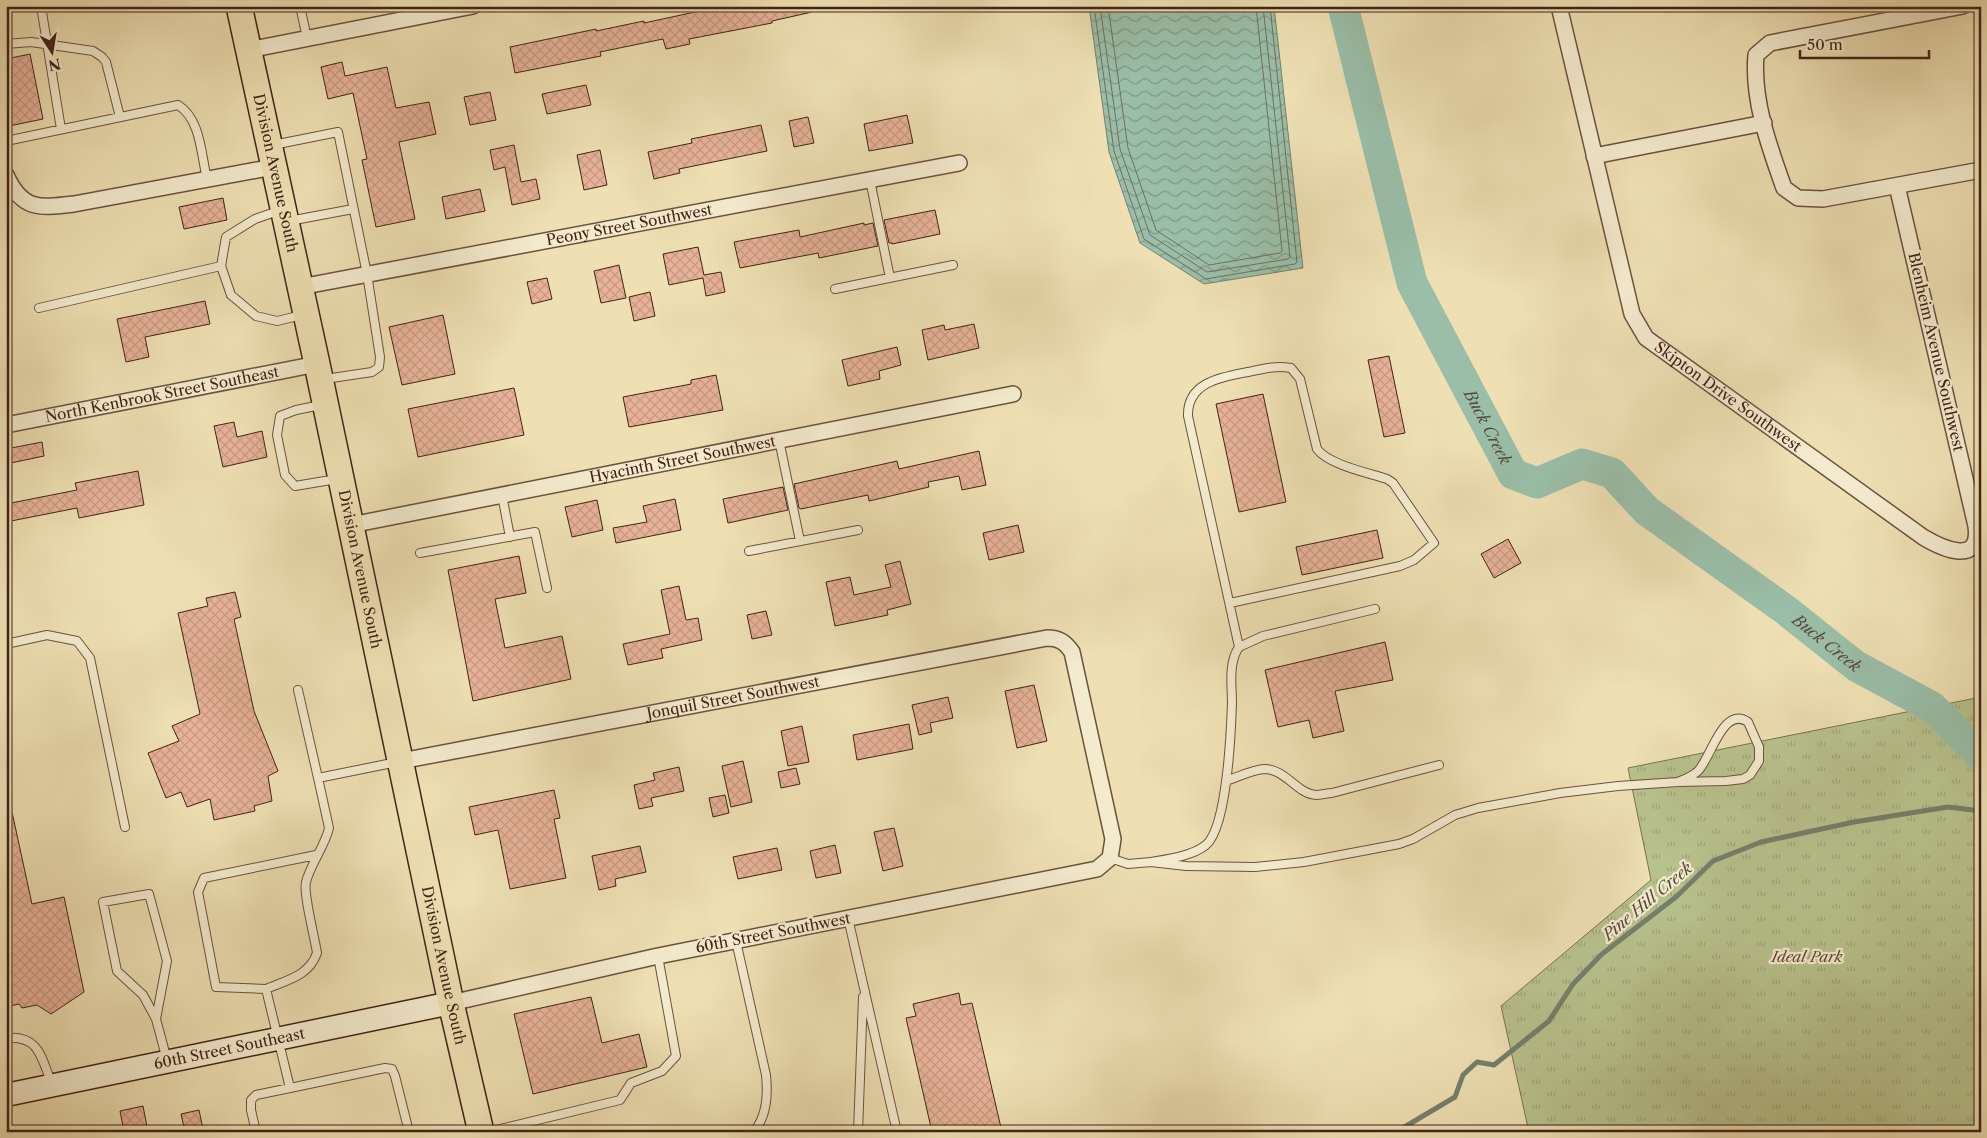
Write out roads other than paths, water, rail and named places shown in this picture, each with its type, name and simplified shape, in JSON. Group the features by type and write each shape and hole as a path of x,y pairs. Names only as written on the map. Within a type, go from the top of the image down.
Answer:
{"main road":[{"name":"Division Avenue South","path":"239,6 326,404 451,1003 481,1132"},
{"name":"60th Street Southeast","path":"6,1095 451,1003"}],"street":[{"path":"248,50 415,12 473,6"},
{"name":"Skipton Drive Southwest","path":"1559,6 1632,314 1646,338 1923,537 1939,547 1957,551 1973,547"},
{"path":"1963,6 1770,43 1756,55 1754,76 1764,123 1784,188 1798,198 1822,199 1981,170"},
{"path":"1594,156 1764,123"},
{"path":"6,175 11,187 30,205 46,207 74,204 206,179 271,156"},
{"name":"Peony Street Southwest","path":"300,287 959,164"},
{"name":"Blenheim Avenue Southwest","path":"1897,186 1976,526 1977,537 1973,547"},
{"name":"North Kenbrook Street Southeast","path":"6,425 319,372"},
{"name":"Hyacinth Street Southwest","path":"351,525 1013,394"},
{"name":"Jonquil Street Southwest","path":"401,761 1047,638 1057,638 1064,642 1072,652 1113,839 1110,858"},
{"name":"60th Street Southwest","path":"451,1003 658,956 1097,869 1110,858"}],"lane":[{"path":"41,6 61,129"},
{"path":"300,6 307,38"},
{"path":"6,44 31,42 93,51 106,62 120,117"},
{"path":"6,140 178,105 187,110 196,126 206,179"},
{"path":"271,156 338,132 368,274 380,357 379,367 372,372 319,372"},
{"path":"870,180 890,278"},
{"path":"306,314 277,321 256,316 231,295 221,266 226,237 255,219 353,209"},
{"path":"835,289 953,265"},
{"path":"39,308 221,266"},
{"path":"1230,603 1400,566 1414,560 1434,543 1393,483 1321,454 1317,449 1300,379 1291,368 1274,367 1208,382 1195,394 1188,408 1188,416 1239,647"},
{"path":"326,404 296,410 280,416 277,435 285,476 295,486 341,478"},
{"path":"779,440 800,541"},
{"path":"502,495 510,537"},
{"path":"749,551 858,530"},
{"path":"420,553 535,532 547,588"},
{"path":"1110,858 1128,864 1152,862 1181,856 1206,845 1216,830 1226,781 1232,710 1232,669 1235,654 1239,647 1263,636 1375,609"},
{"path":"6,644 47,635 77,641 90,658 125,826"},
{"path":"298,690 329,828 328,836 316,855 305,885 317,953 314,962 307,970 266,989 216,987 198,892 204,878 316,855"},
{"path":"1152,862 1177,866 1228,868 1304,862 1413,840 1455,815 1478,808 1560,793 1678,782 1743,779 1750,775 1759,761 1760,753 1756,738 1748,722 1740,719 1724,725 1699,770 1678,782"},
{"path":"318,778 401,761"},
{"path":"1226,781 1254,771 1272,770 1315,795 1439,765"},
{"path":"156,1018 166,961 149,894 103,902 117,971 143,996 156,1018 168,1062"},
{"path":"848,918 897,1132"},
{"path":"736,940 766,1075 768,1092 765,1110 754,1132"},
{"path":"488,1132 620,1100 631,1083 662,1071 676,1056 658,956"},
{"path":"858,1132 863,986"},
{"path":"266,989 290,1088"},
{"path":"6,1038 25,1038 36,1046 53,1086"},
{"path":"256,1132 251,1110 251,1100 256,1095 385,1068 392,1069 396,1076 409,1132"}],"water":[{"path":"1089,6 1274,6 1303,268 1204,284 1140,243 1109,152"}],"waterway":[{"name":"Buck Creek","path":"1343,6 1412,283 1513,474 1537,483 1582,464 1612,473 1647,511 1787,611 1856,666 1932,707 1981,756"},
{"name":"Pine Hill Creek","path":"1396,1132 1455,1097 1463,1075 1477,1062 1494,1065 1549,1021 1573,984 1602,954 1676,897 1713,861 1761,842 1854,822 1948,807 1981,811"}],"park label":[{"name":"Ideal Park","path":"1807,957"}]}
